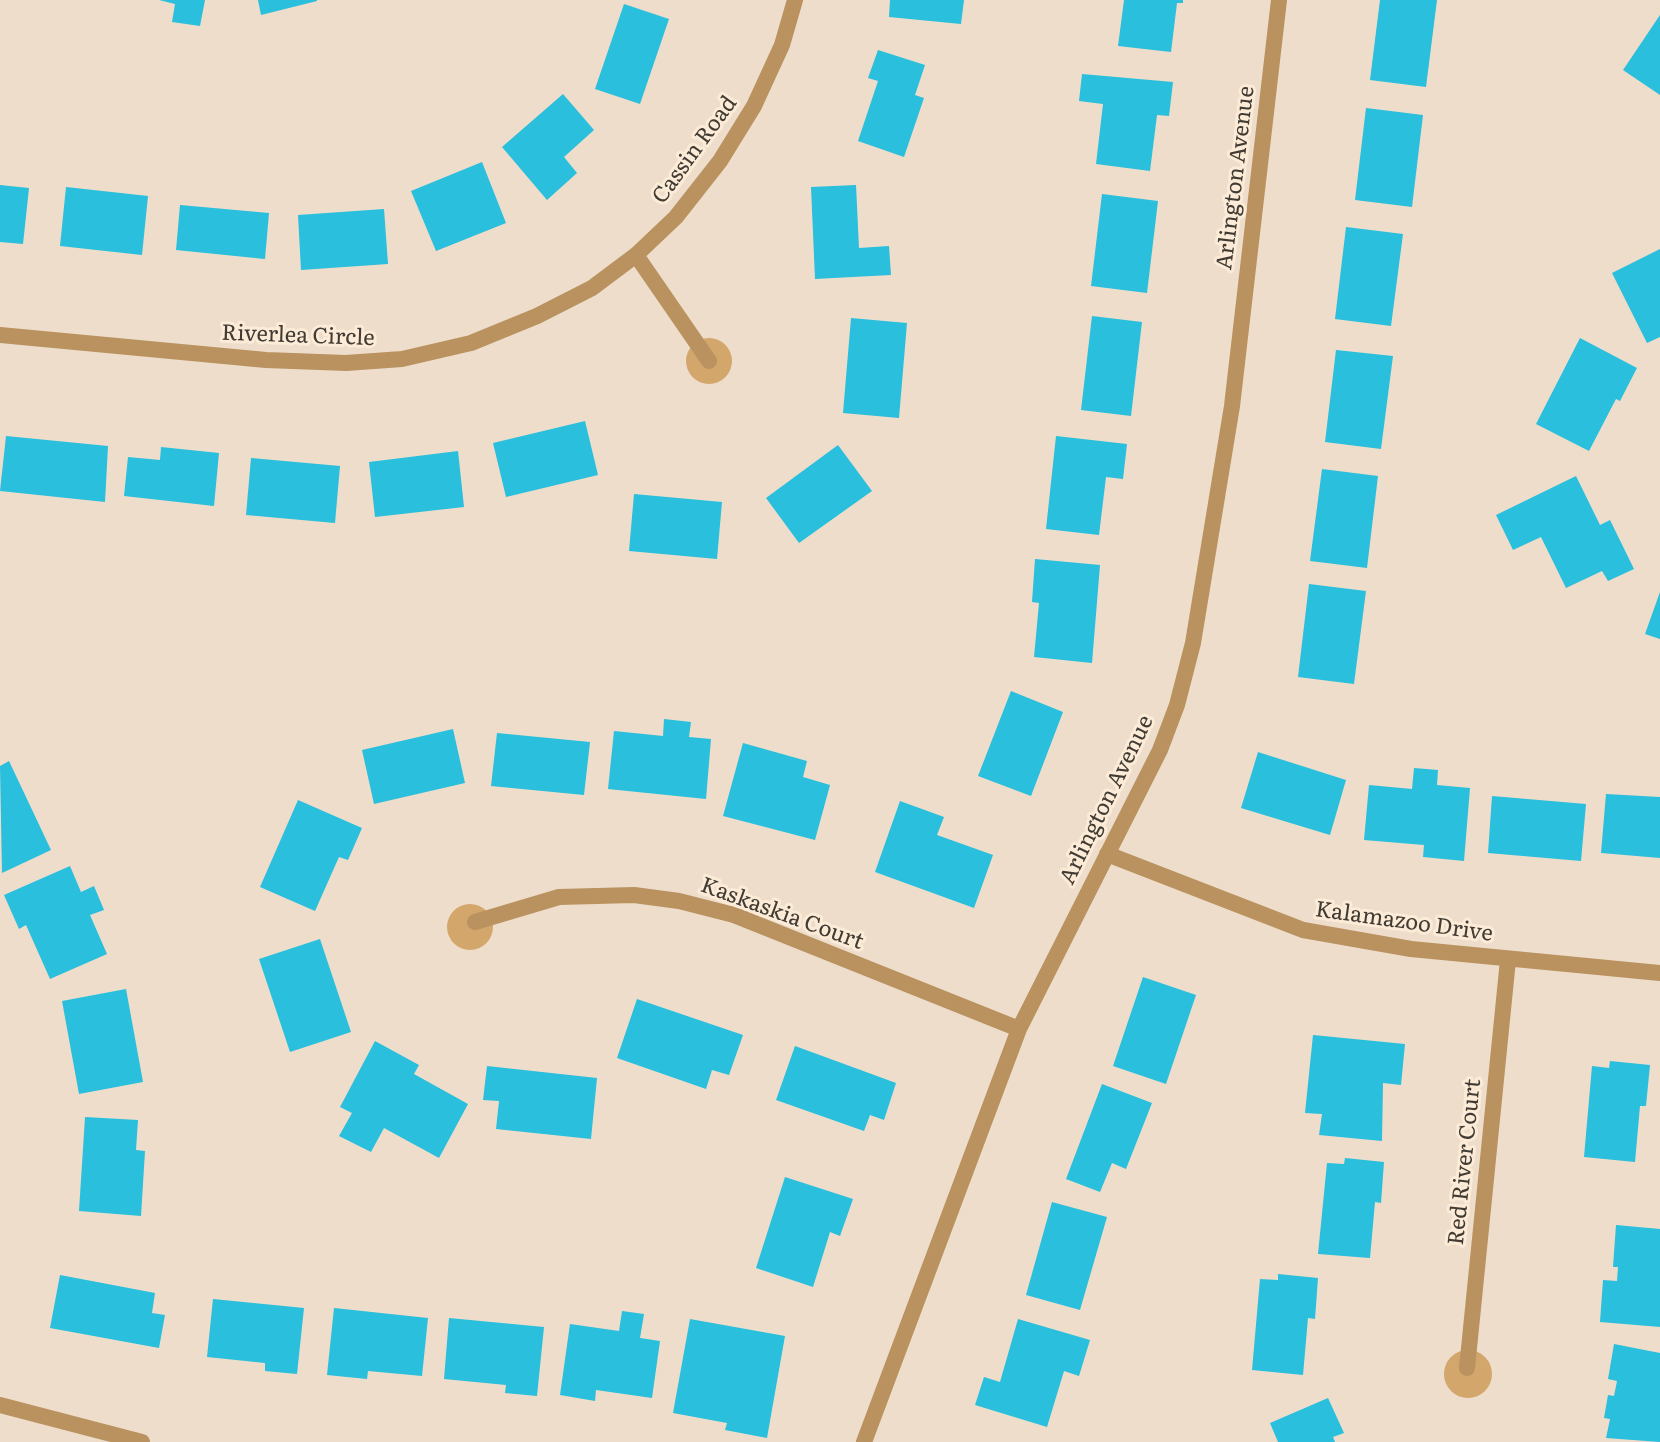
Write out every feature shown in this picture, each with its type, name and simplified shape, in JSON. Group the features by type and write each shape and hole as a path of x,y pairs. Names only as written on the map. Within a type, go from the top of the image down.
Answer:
{"street":[{"name":"Cassin Road","path":"630,260 676,217 720,161 754,106 782,45 795,0"},
{"name":"Arlington Avenue","path":"864,1442 1019,1029 1160,750 1177,705 1193,643 1232,406 1279,0"},
{"name":"Riverlea Circle","path":"0,335 266,360 346,363 402,359 471,343 524,322 592,288 630,260"},
{"path":"630,260 709,361"},
{"name":"Kalamazoo Drive","path":"1107,854 1303,930 1354,941 1508,960 1660,973"},
{"name":"Kaskaskia Court","path":"475,922 559,897 634,895 679,901 734,915 1019,1029"},
{"name":"Red River Court","path":"1467,1368 1508,960"},
{"path":"0,1405 142,1442"}],"shaded area":[{"path":"709,338 725,345 732,361 725,377 709,384 693,377 686,361 693,345"},
{"path":"470,904 486,911 493,927 486,943 470,950 454,943 447,927 454,911"},
{"path":"1468,1350 1485,1357 1492,1374 1485,1391 1468,1398 1451,1391 1444,1374 1451,1357"}],"building":[{"path":"159,0 205,0 200,26 172,22 175,4"},
{"path":"258,0 317,0 317,1 261,15"},
{"path":"890,0 964,0 961,24 889,17"},
{"path":"1124,0 1183,0 1183,3 1177,3 1171,52 1118,46"},
{"path":"1380,0 1437,0 1426,87 1370,80"},
{"path":"624,4 669,19 640,104 595,89"},
{"path":"1660,15 1660,95 1623,70"},
{"path":"878,50 925,65 915,95 924,98 904,157 858,141 878,81 868,78"},
{"path":"1082,74 1173,82 1169,116 1157,115 1150,171 1096,164 1103,104 1079,101"},
{"path":"563,94 594,130 564,157 577,173 547,200 502,147"},
{"path":"1366,108 1423,115 1412,207 1355,200"},
{"path":"482,162 506,223 436,251 411,191"},
{"path":"0,185 29,188 23,244 0,242"},
{"path":"856,185 859,248 889,246 891,275 815,279 811,187"},
{"path":"66,187 148,196 142,255 60,246"},
{"path":"1102,194 1158,201 1147,293 1091,286"},
{"path":"180,205 269,213 265,259 176,250"},
{"path":"384,209 388,264 301,270 298,215"},
{"path":"1346,227 1403,234 1391,326 1335,319"},
{"path":"1660,249 1660,337 1647,343 1612,273"},
{"path":"1092,316 1142,322 1131,416 1081,410"},
{"path":"851,318 907,323 899,418 843,413"},
{"path":"1580,338 1637,368 1620,401 1616,399 1589,451 1536,424"},
{"path":"1336,350 1393,356 1381,449 1325,442"},
{"path":"585,421 598,475 506,497 493,443"},
{"path":"6,436 108,446 105,502 0,491"},
{"path":"1056,436 1127,444 1123,479 1106,477 1099,535 1046,529"},
{"path":"838,445 872,491 799,543 766,498"},
{"path":"161,447 219,453 214,506 124,496 128,457 160,460"},
{"path":"458,451 464,507 375,517 369,462"},
{"path":"251,458 340,466 335,523 246,515"},
{"path":"1322,469 1378,476 1367,568 1310,561"},
{"path":"1576,476 1600,525 1610,520 1634,569 1608,581 1602,571 1566,588 1541,537 1513,550 1496,515"},
{"path":"634,494 722,502 717,559 629,551"},
{"path":"1035,559 1100,565 1092,663 1034,657 1039,603 1032,602"},
{"path":"1309,584 1366,591 1354,684 1298,677"},
{"path":"1660,592 1660,639 1645,634"},
{"path":"1011,691 1063,712 1031,796 978,776"},
{"path":"664,719 691,722 689,737 711,739 706,799 608,789 614,731 663,736"},
{"path":"453,729 465,783 374,804 362,750"},
{"path":"497,733 590,742 584,795 491,786"},
{"path":"743,743 807,761 803,777 830,785 815,840 723,816"},
{"path":"1258,752 1346,780 1330,835 1241,808"},
{"path":"9,761 51,850 2,873 0,766"},
{"path":"1414,768 1438,770 1437,785 1470,788 1464,861 1423,857 1424,845 1364,840 1369,785 1412,789"},
{"path":"1606,794 1660,797 1660,858 1601,853"},
{"path":"1492,796 1586,804 1581,861 1488,853"},
{"path":"298,800 362,828 348,860 339,857 315,911 260,887"},
{"path":"900,801 944,817 937,835 993,855 974,908 875,872"},
{"path":"70,866 81,892 94,886 104,910 90,915 107,954 50,979 26,925 19,929 4,895"},
{"path":"320,939 351,1032 290,1052 259,959"},
{"path":"1143,977 1196,995 1166,1084 1113,1066"},
{"path":"126,989 143,1082 79,1094 62,1001"},
{"path":"637,999 743,1035 729,1075 712,1070 706,1089 617,1058"},
{"path":"1313,1035 1405,1044 1401,1085 1383,1083 1382,1141 1319,1135 1322,1114 1305,1113"},
{"path":"375,1041 419,1065 414,1074 468,1104 439,1158 384,1128 371,1152 339,1136 352,1113 340,1107"},
{"path":"795,1046 896,1083 884,1120 870,1115 864,1131 776,1100"},
{"path":"1610,1061 1650,1065 1646,1106 1640,1106 1635,1162 1584,1157 1592,1066 1609,1068"},
{"path":"487,1066 597,1078 591,1139 496,1129 499,1101 483,1100"},
{"path":"1102,1084 1152,1103 1126,1169 1112,1163 1100,1192 1066,1179"},
{"path":"85,1117 138,1120 136,1150 145,1151 141,1216 79,1211"},
{"path":"1345,1158 1384,1162 1381,1203 1375,1202 1370,1258 1318,1254 1327,1163 1344,1164"},
{"path":"785,1177 853,1199 840,1236 830,1232 813,1287 756,1268"},
{"path":"1052,1202 1107,1217 1080,1310 1026,1295"},
{"path":"1616,1225 1660,1229 1660,1327 1600,1322 1603,1280 1617,1281 1618,1267 1613,1267"},
{"path":"1278,1274 1318,1278 1315,1319 1308,1318 1303,1375 1252,1370 1260,1279 1278,1280"},
{"path":"60,1275 155,1293 152,1313 165,1315 159,1348 50,1328"},
{"path":"213,1299 304,1308 297,1374 265,1371 265,1363 207,1357"},
{"path":"334,1308 428,1318 422,1376 368,1371 367,1379 327,1375"},
{"path":"622,1311 644,1314 640,1338 660,1341 652,1398 596,1390 595,1401 560,1395 570,1324 619,1331"},
{"path":"449,1318 544,1327 537,1396 505,1393 506,1385 444,1379"},
{"path":"690,1319 785,1336 767,1438 725,1430 727,1423 673,1413"},
{"path":"1018,1319 1090,1340 1079,1376 1064,1371 1047,1427 975,1405 984,1377 1000,1382"},
{"path":"1614,1344 1660,1353 1660,1442 1606,1438 1610,1419 1604,1418 1608,1395 1614,1396 1617,1381 1608,1379"},
{"path":"1328,1398 1344,1433 1333,1437 1335,1442 1278,1442 1270,1423"}]}
